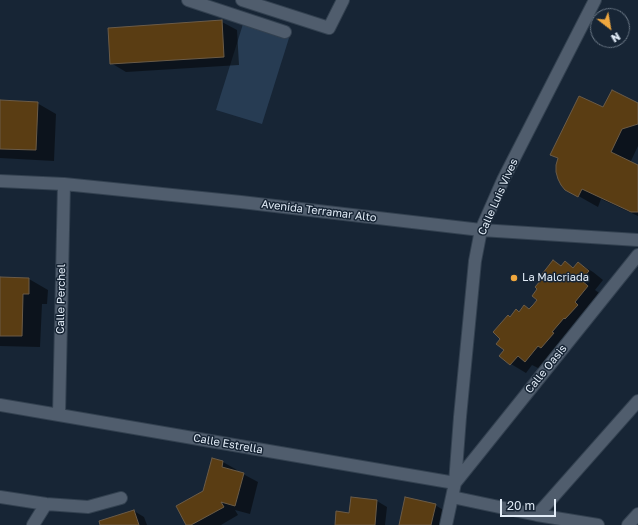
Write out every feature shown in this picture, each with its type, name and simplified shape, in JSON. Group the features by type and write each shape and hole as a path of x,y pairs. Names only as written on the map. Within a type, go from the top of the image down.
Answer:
{"street":[{"path":"188,0 285,32"},
{"path":"242,0 329,28 343,0"},
{"name":"Calle Luis Vives","path":"446,525 455,483 474,269 481,230 503,180 595,0"},
{"name":"Avenida Terramar Alto","path":"0,181 64,184 240,202 481,230 638,240"},
{"name":"Calle Perchel","path":"59,414 64,184"},
{"name":"Calle Oasis","path":"455,483 638,255"},
{"path":"537,515 638,401"},
{"name":"Calle Estrella","path":"0,405 455,483"},
{"path":"0,497 46,504 88,507 121,498"},
{"path":"452,497 537,515 598,525"},
{"path":"32,525 46,504"},
{"path":"628,525 638,514"}],"shaded area":[{"path":"243,24 289,38 262,124 216,110"}],"building":[{"path":"222,20 224,57 110,64 108,28"},
{"path":"612,90 638,103 638,124 622,129 611,152 638,165 638,212 631,212 582,189 578,197 565,190 558,179 556,172 558,158 550,155 579,96 603,107"},
{"path":"0,100 38,102 36,150 0,149"},
{"path":"553,260 561,266 565,261 573,268 578,262 589,271 581,280 588,286 575,302 578,305 565,319 564,318 541,348 538,346 525,362 518,356 510,365 499,356 504,350 496,344 500,339 493,332 508,315 510,317 516,309 519,312 524,305 529,309 533,305 537,300 532,296 537,289 535,287 541,280 539,278"},
{"path":"0,277 29,278 29,294 23,294 22,336 0,336"},
{"path":"212,458 223,461 222,467 244,473 235,506 221,502 224,507 191,525 186,525 176,506 203,491"},
{"path":"351,497 377,500 375,525 335,525 336,511 349,513"},
{"path":"405,497 436,504 431,525 399,525"},
{"path":"134,510 139,525 100,525 99,521"}],"place":[{"name":"La Malcriada","path":"514,278"}]}
